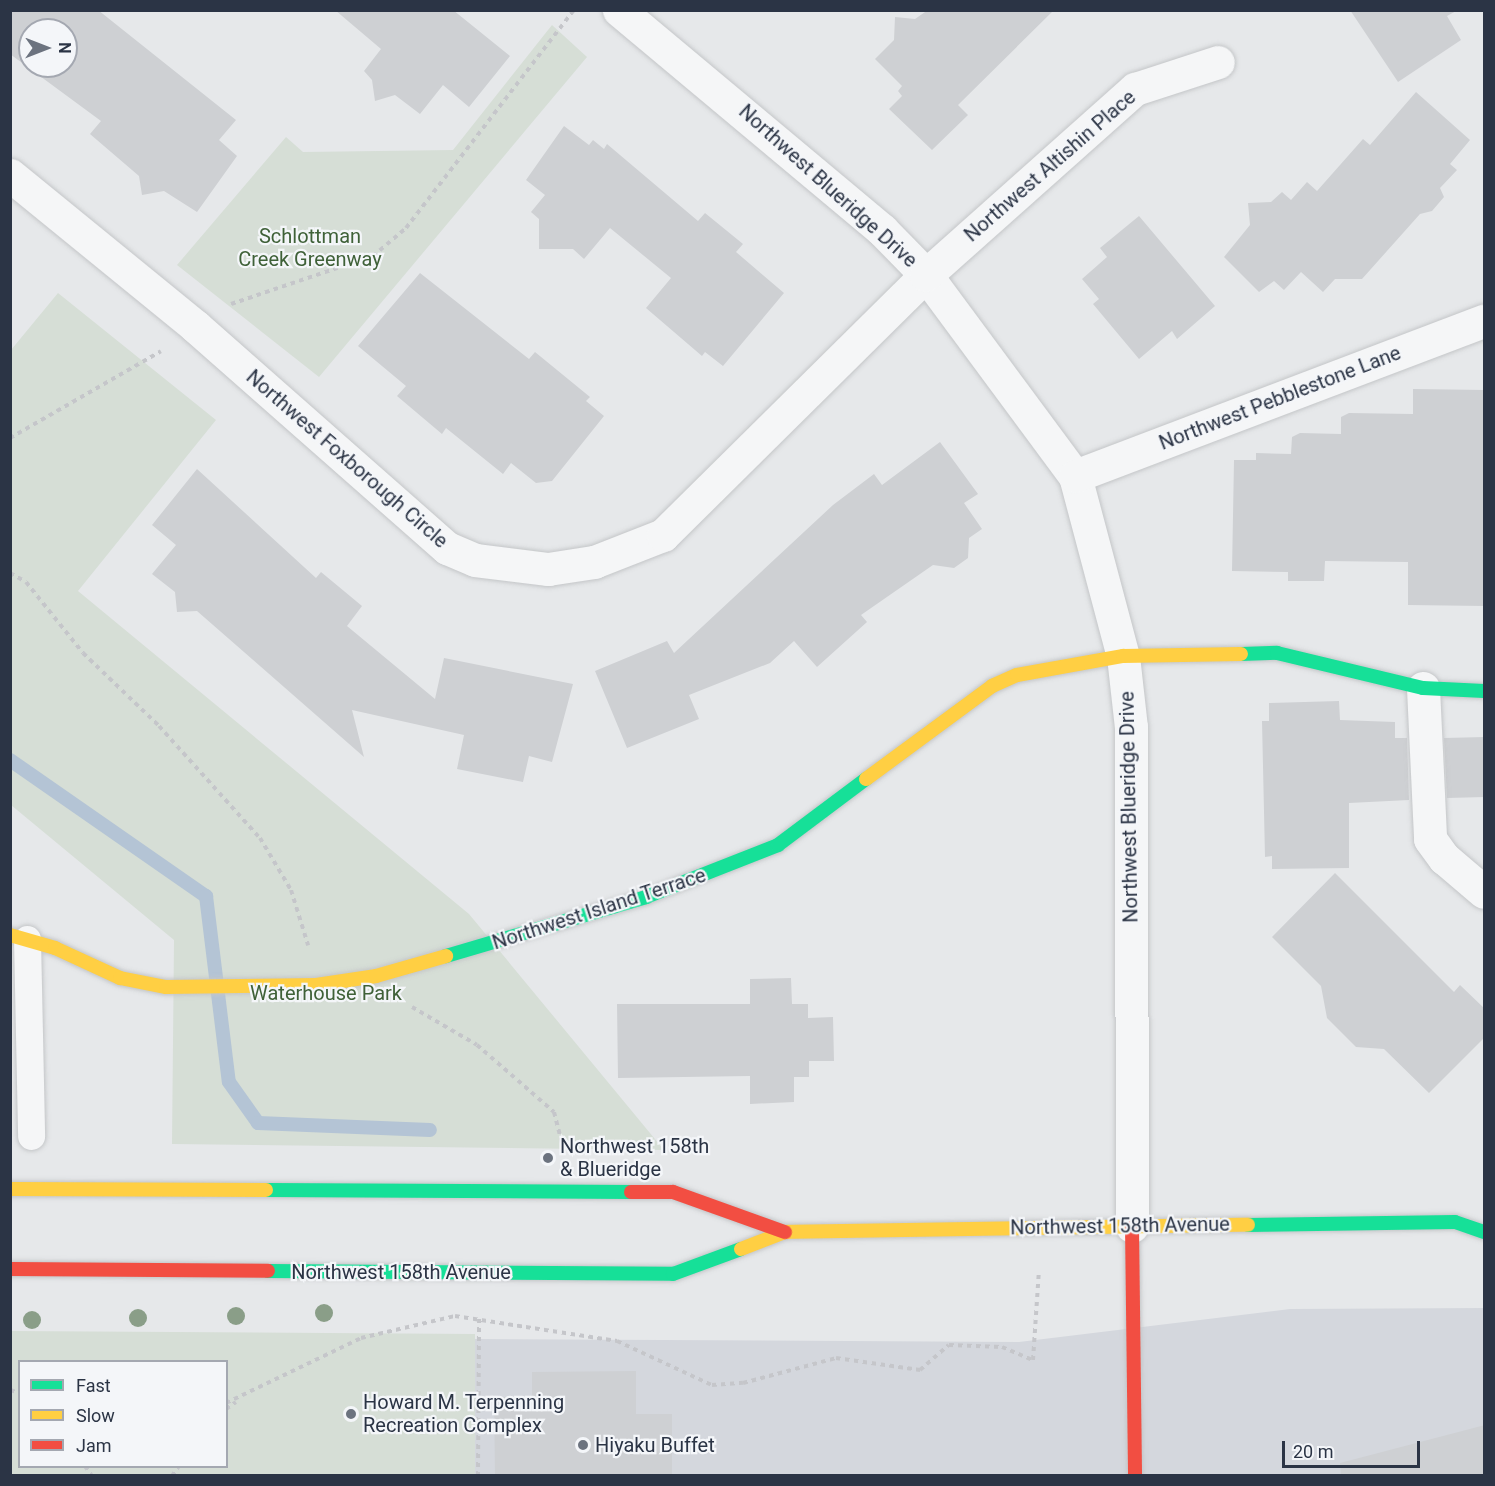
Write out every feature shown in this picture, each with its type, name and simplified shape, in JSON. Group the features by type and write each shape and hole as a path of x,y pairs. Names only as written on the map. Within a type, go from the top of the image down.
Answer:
{"main road":[{"name":"Northwest Island Terrace","path":"19,937 120,978 166,987 293,986 376,976 646,897 778,845 992,686 1017,675 1123,656 1277,653 1423,688 1485,692"},
{"name":"Northwest 158th Avenue","path":"10,1189 673,1192 784,1232"},
{"name":"Northwest 158th Avenue","path":"1455,1222 1485,1211"},
{"name":"Northwest 158th Avenue","path":"10,1269 673,1274 784,1232 1455,1222 1485,1232"},
{"name":"Northwest Blueridge Drive","path":"1132,1226 1135,1476"}],"street":[{"name":"Northwest Blueridge Drive","path":"619,10 730,98 926,275 1075,476 1123,656 1131,727 1132,1226"},
{"name":"Northwest Altishin Place","path":"926,275 1135,88 1218,62"},
{"name":"Northwest Foxborough Circle","path":"10,175 195,326 447,548 504,566 548,569 594,562 663,535 926,275"},
{"name":"Northwest Pebblestone Lane","path":"1075,476 1485,321"},
{"path":"1423,688 1430,839 1444,858 1485,892"}],"lane":[{"path":"19,937 31,1136"}],"path":[{"path":"227,305 373,256 389,242 574,10"},
{"path":"10,438 166,348"},
{"path":"10,573 26,582 83,653 159,726 260,838 291,890 310,952"},
{"path":"404,1002 477,1045 554,1112 565,1152 565,1191"},
{"path":"228,1408 361,1338 432,1318 479,1319 617,1341 712,1385 743,1383 837,1358 920,1370 950,1345 1002,1347 1033,1360 1042,1228"},
{"path":"478,1476 479,1319"},
{"path":"228,1402 239,1400"}],"shaded area":[{"path":"1484,1308 1484,1475 475,1476 475,1339 1019,1342 1290,1309"}],"green space":[{"name":"Schlottman Creek Greenway","path":"552,25 587,57 319,377 177,265 286,137 303,152 453,150"},
{"name":"Waterhouse Park","path":"58,293 216,420 78,591 469,914 664,1150 172,1144 174,940 11,805 11,350"},
{"name":"Howard M. Terpenning Recreation Complex","path":"11,1331 475,1334 475,1475 11,1475"}],"building":[{"path":"10,10 98,10 236,120 219,140 237,156 197,212 164,191 142,195 139,176 90,134 101,121 43,78 78,78 78,18 18,18 18,60 10,54"},
{"path":"335,10 453,10 510,56 469,107 443,85 420,114 395,95 375,101 372,80 364,71 381,49"},
{"path":"928,10 1054,10 958,105 968,115 932,150 889,109 902,96 898,91 902,86 875,59 894,40 895,17 915,19"},
{"path":"1350,10 1458,10 1447,16 1461,40 1398,82"},
{"path":"1416,92 1470,140 1450,164 1457,170 1440,188 1444,197 1432,211 1420,214 1362,279 1335,279 1323,292 1301,272 1284,290 1274,281 1259,292 1224,257 1250,225 1248,203 1271,202 1282,192 1291,200 1307,182 1317,191 1363,139 1370,145"},
{"path":"564,126 589,145 593,140 604,149 607,144 698,221 705,213 743,244 736,252 784,293 723,366 705,352 702,356 646,308 671,278 610,228 584,259 573,249 539,249 539,219 531,212 545,195 526,180"},
{"path":"1139,216 1215,306 1177,339 1172,331 1139,359 1093,304 1099,299 1082,279 1107,257 1100,248"},
{"path":"420,273 529,359 535,352 590,397 586,401 604,416 552,481 536,483 511,463 503,474 446,428 442,434 397,396 406,386 358,346"},
{"path":"1413,389 1485,390 1485,606 1408,605 1408,562 1325,561 1324,581 1288,581 1288,572 1232,571 1234,460 1256,460 1256,453 1291,454 1292,437 1300,433 1341,434 1341,417 1349,413 1413,414"},
{"path":"940,442 978,494 964,503 982,529 969,538 968,558 954,568 933,565 861,615 867,622 817,667 794,641 770,663 689,695 699,719 627,748 595,671 667,641 674,653 833,505 874,474 882,485"},
{"path":"197,469 316,578 321,572 362,606 347,626 435,699 444,658 573,684 552,762 529,756 523,782 457,769 464,735 352,710 364,757 197,611 177,612 175,592 152,574 176,545 152,525"},
{"path":"1339,701 1340,720 1395,722 1395,738 1407,738 1409,800 1349,803 1349,868 1272,869 1272,856 1265,857 1262,721 1269,721 1269,703"},
{"path":"1485,737 1485,797 1447,798 1444,738"},
{"path":"1335,873 1454,992 1460,985 1485,1009 1485,1037 1429,1093 1384,1049 1356,1047 1327,1018 1321,986 1272,937"},
{"path":"791,978 792,1004 808,1004 808,1018 833,1017 834,1061 809,1061 809,1077 794,1077 794,1102 750,1104 750,1076 618,1078 617,1004 750,1004 750,979"},
{"name":"Hiyaku Buffet","path":"636,1371 636,1414 672,1414 672,1476 495,1476 494,1397 532,1397 532,1372"},
{"path":"1485,1425 1485,1476 1341,1476 1340,1463"}],"waterway":[{"path":"10,760 206,896 229,1082 258,1123 430,1130"}],"traffic: fast":[{"path":"1241,654 1277,653 1423,688 1484,691"},
{"path":"446,956 646,897 778,845 866,779"},
{"path":"266,1190 631,1192"},
{"path":"1248,1225 1455,1222 1484,1232"},
{"path":"268,1271 673,1274 741,1249"}],"traffic: slow":[{"path":"866,779 992,686 1017,675 1123,656 1241,654"},
{"path":"10,935 55,948 120,978 166,987 316,985 376,976 446,956"},
{"path":"10,1189 266,1190"},
{"path":"741,1249 785,1232 1248,1225"}],"traffic: jam":[{"path":"631,1192 673,1192 785,1232"},
{"path":"1132,1226 1135,1476"},
{"path":"10,1269 268,1271"}],"place":[{"name":"Northwest 158th & Blueridge","path":"548,1158"},
{"name":"Howard M. Terpenning Recreation Complex","path":"351,1414"},
{"name":"Hiyaku Buffet","path":"583,1445"}]}
